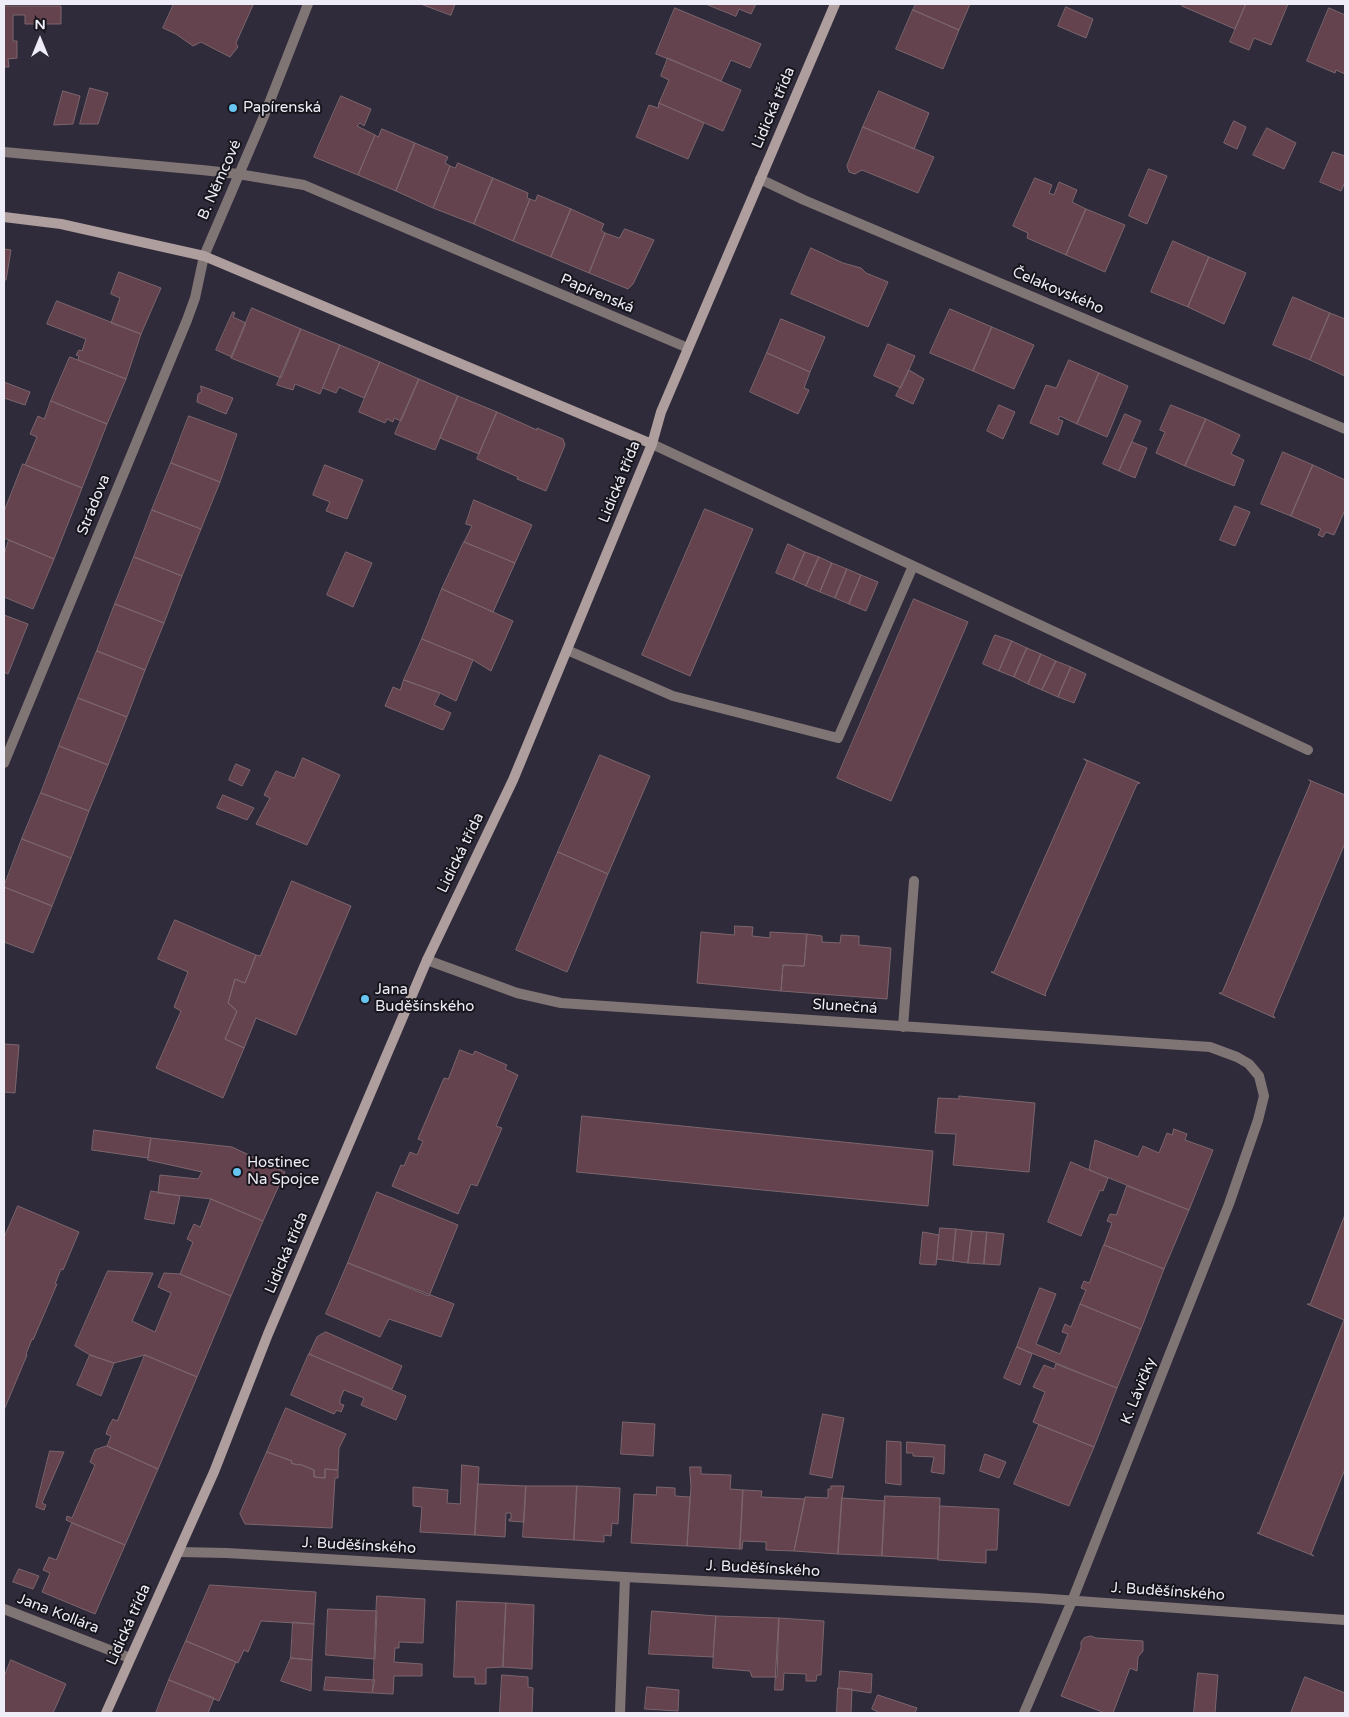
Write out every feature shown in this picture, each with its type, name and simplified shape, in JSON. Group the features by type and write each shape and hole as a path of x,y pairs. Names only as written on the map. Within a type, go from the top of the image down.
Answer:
{"street":[{"name":"B. Němcové","path":"204,256 264,116 308,4"},
{"name":"Lidická třída","path":"106,1713 214,1472 268,1334 427,960 512,780 652,444 661,412 835,4"},
{"name":"Papírenská","path":"4,152 238,174 304,185 688,348"},
{"name":"Čelakovského","path":"760,179 804,200 1345,429"},
{"path":"4,217 62,224 204,256 652,444 1308,750"},
{"name":"Strádova","path":"4,763 195,298 204,256"},
{"path":"567,650 673,696 838,738 914,566"},
{"path":"903,1026 914,881"},
{"name":"Slunečná","path":"427,960 517,993 561,1003 1210,1047 1237,1057 1249,1064 1259,1076"},
{"name":"K. Lávičky","path":"1024,1713 1072,1600 1229,1204 1258,1120 1264,1096 1259,1076"},
{"name":"J. Buděšínského","path":"179,1552 226,1553 625,1577 1072,1600 1345,1620"},
{"path":"620,1713 625,1577"},
{"name":"Jana Kollára","path":"4,1609 130,1658"}],"building":[{"path":"174,4 253,5 236,43 238,47 230,57 201,42 193,46 176,34 163,28"},
{"path":"421,4 455,4 451,15"},
{"path":"706,4 756,4 751,14 739,9 736,16"},
{"path":"916,4 970,4 959,30 913,10"},
{"path":"1183,4 1246,4 1235,29 1182,6"},
{"path":"1246,4 1288,4 1271,45 1254,38 1249,50 1230,42"},
{"path":"4,6 61,6 61,24 25,24 25,15 13,15 13,41 17,41 17,58 8,59 9,67 4,67"},
{"path":"1066,7 1093,19 1086,38 1058,26"},
{"path":"675,8 761,44 750,68 731,60 721,81 656,54"},
{"path":"1329,8 1345,15 1345,74 1336,70 1335,73 1307,61"},
{"path":"913,10 959,30 943,69 896,49"},
{"path":"668,58 741,90 723,131 659,103 669,80 661,76"},
{"path":"90,88 108,93 98,124 80,124"},
{"path":"63,91 80,96 73,124 54,125"},
{"path":"879,91 929,113 914,149 863,127"},
{"path":"341,96 371,109 364,126 360,123 357,126 375,135 358,175 314,157"},
{"path":"659,103 704,123 688,159 636,137 649,105 658,108"},
{"path":"1234,121 1246,127 1237,149 1224,143"},
{"path":"863,127 934,157 918,193 862,170 855,174 849,172 847,166"},
{"path":"1267,128 1296,143 1284,169 1253,155"},
{"path":"382,129 415,143 396,191 358,175 375,135 378,137"},
{"path":"415,143 448,157 445,163 450,166 433,208 396,191"},
{"path":"1333,152 1345,156 1345,182 1341,191 1320,182"},
{"path":"458,163 493,178 474,224 433,208 450,166 455,168"},
{"path":"1149,169 1167,176 1147,224 1129,216"},
{"path":"493,178 528,193 527,198 530,199 513,241 474,224"},
{"path":"1035,178 1052,185 1049,193 1054,195 1059,182 1077,190 1072,202 1086,209 1066,255 1027,238 1028,233 1013,226"},
{"path":"538,195 571,209 551,257 513,241 530,199 535,201"},
{"path":"571,209 604,224 601,230 605,233 589,273 551,257"},
{"path":"1086,209 1125,225 1105,272 1066,255"},
{"path":"625,229 654,240 633,284 628,289 589,273 605,233 619,238"},
{"path":"1173,241 1209,257 1188,307 1151,292"},
{"path":"811,248 843,263 861,268 866,273 888,282 868,327 791,294"},
{"path":"4,249 11,250 6,280 4,280"},
{"path":"1209,257 1246,273 1224,324 1188,307"},
{"path":"119,272 161,288 141,334 111,323 120,298 111,294"},
{"path":"1293,297 1330,313 1310,360 1273,345"},
{"path":"57,301 141,334 126,379 78,360 79,356 76,355 79,350 82,351 86,339 47,324"},
{"path":"252,308 301,329 281,378 231,358"},
{"path":"950,309 992,327 973,371 930,353"},
{"path":"233,312 235,313 233,317 246,323 232,357 216,350"},
{"path":"1330,313 1345,319 1345,376 1310,360"},
{"path":"781,319 825,337 810,372 767,353"},
{"path":"992,327 1034,345 1014,389 973,371"},
{"path":"301,329 340,345 320,394 295,384 293,390 277,385"},
{"path":"888,344 915,356 901,388 874,376"},
{"path":"340,345 380,362 364,398 339,387 336,393 323,388"},
{"path":"767,353 810,372 804,388 809,390 798,414 750,392"},
{"path":"70,357 126,379 107,424 51,401"},
{"path":"1069,360 1099,373 1077,424 1060,416 1058,419 1063,421 1058,435 1030,423 1046,385 1056,388"},
{"path":"380,362 419,379 401,421 394,418 393,422 387,419 385,423 359,412"},
{"path":"909,370 924,379 913,404 896,396"},
{"path":"1099,373 1128,386 1107,437 1077,424"},
{"path":"419,379 458,396 435,450 395,434"},
{"path":"4,382 30,392 25,405 4,398"},
{"path":"201,386 233,398 226,414 197,402"},
{"path":"458,396 497,412 479,454 440,438"},
{"path":"51,401 107,424 82,488 25,465 37,437 30,434 38,416 44,419"},
{"path":"999,405 1015,412 1003,439 987,431"},
{"path":"1171,405 1206,419 1185,466 1156,453 1165,432 1160,430"},
{"path":"497,412 537,430 537,428 563,439 565,445 546,491 477,459"},
{"path":"1125,414 1141,421 1119,471 1103,464"},
{"path":"189,416 237,434 220,482 171,463"},
{"path":"1206,419 1240,435 1231,454 1244,460 1234,486 1185,466"},
{"path":"1132,442 1147,448 1135,478 1119,471"},
{"path":"1283,452 1313,465 1291,516 1261,504"},
{"path":"171,463 220,482 201,529 152,510"},
{"path":"23,464 82,488 54,559 4,538 4,512"},
{"path":"325,465 363,480 347,519 326,511 330,502 313,495"},
{"path":"1313,465 1345,480 1345,510 1334,535 1326,532 1323,537 1318,535 1321,529 1291,516"},
{"path":"474,500 532,525 515,563 464,542 472,526 466,524"},
{"path":"1235,506 1250,512 1235,546 1220,540"},
{"path":"705,509 753,529 690,676 642,655"},
{"path":"152,510 201,529 182,576 134,557"},
{"path":"9,540 54,559 33,609 4,597 4,555"},
{"path":"464,542 515,563 493,612 442,589"},
{"path":"788,544 805,552 793,580 776,573"},
{"path":"346,552 372,563 353,607 327,595"},
{"path":"805,552 819,557 806,586 793,580"},
{"path":"134,557 182,576 164,623 115,604"},
{"path":"819,557 832,563 820,592 806,586"},
{"path":"832,563 847,569 835,598 820,592"},
{"path":"847,569 861,575 849,604 835,598"},
{"path":"861,575 878,582 866,611 849,604"},
{"path":"442,589 513,621 491,671 473,660 422,639"},
{"path":"914,599 968,622 891,801 837,778"},
{"path":"115,604 164,623 145,670 97,651"},
{"path":"4,615 28,624 8,674 4,672"},
{"path":"995,635 1012,641 999,671 983,664"},
{"path":"422,639 473,660 456,701 404,680"},
{"path":"1012,641 1027,648 1014,677 999,671"},
{"path":"1027,648 1041,654 1028,684 1014,677"},
{"path":"97,651 145,670 127,717 78,698"},
{"path":"1041,654 1056,661 1042,690 1028,684"},
{"path":"1056,661 1071,667 1058,697 1042,690"},
{"path":"1071,667 1086,674 1074,703 1058,697"},
{"path":"404,680 440,693 434,705 451,713 443,730 385,706 393,687 400,690"},
{"path":"78,698 127,717 108,765 59,746"},
{"path":"59,746 108,765 89,811 41,793"},
{"path":"600,755 650,776 608,874 558,852"},
{"path":"303,758 340,775 307,845 256,824 270,798 264,795 276,771 294,778"},
{"path":"1084,759 1140,783 1137,784 1045,994 1046,996 991,972 994,972 1087,762"},
{"path":"236,764 250,770 242,786 229,780"},
{"path":"1309,780 1345,795 1345,843 1273,1015 1275,1018 1219,993 1222,993 1311,782"},
{"path":"41,793 89,811 71,858 22,839"},
{"path":"223,795 254,808 247,820 217,808"},
{"path":"22,839 71,858 52,906 4,887"},
{"path":"558,852 608,874 567,972 516,950"},
{"path":"292,881 351,906 296,1035 256,1018 244,1048 225,1039 237,1011 228,1003 235,979 245,983 256,955 260,956"},
{"path":"4,887 52,906 33,953 4,942"},
{"path":"175,920 256,955 245,983 235,979 228,1003 237,1011 225,1039 244,1048 223,1098 156,1068 181,1011 174,1007 188,972 158,959"},
{"path":"735,926 753,927 752,936 770,938 770,932 807,934 804,966 783,965 781,991 697,983 701,932 734,935"},
{"path":"807,934 822,936 822,942 840,943 841,935 859,936 859,945 891,948 887,999 781,991 783,965 804,966"},
{"path":"4,1044 19,1045 15,1093 4,1092"},
{"path":"460,1050 473,1055 475,1051 507,1065 505,1069 518,1075 496,1126 502,1128 477,1186 471,1184 458,1214 392,1186 401,1165 404,1166 410,1152 417,1155 423,1141 418,1139 444,1078 448,1079"},
{"path":"959,1096 1035,1103 1029,1172 953,1165 956,1134 935,1133 938,1098 959,1099"},
{"path":"582,1116 933,1151 928,1206 577,1172"},
{"path":"1174,1129 1187,1134 1185,1140 1213,1150 1189,1210 1089,1170 1095,1140 1138,1157 1143,1146 1159,1153 1167,1133 1172,1135"},
{"path":"94,1130 151,1138 148,1158 92,1150"},
{"path":"151,1138 232,1147 285,1172 263,1221 211,1199 158,1193 160,1175 198,1179 202,1172 148,1160"},
{"path":"1071,1162 1108,1178 1103,1191 1100,1190 1081,1236 1048,1222"},
{"path":"1127,1186 1189,1210 1164,1269 1104,1245 1112,1223 1107,1221 1110,1214 1116,1215"},
{"path":"151,1191 180,1196 174,1224 145,1219"},
{"path":"377,1192 458,1225 429,1296 348,1263"},
{"path":"211,1199 263,1221 231,1296 180,1274 193,1242 187,1239 194,1224 200,1227"},
{"path":"18,1206 79,1232 63,1270 61,1269 55,1284 57,1284 32,1339 4,1410 4,1238"},
{"path":"1345,1215 1345,1469 1311,1554 1314,1556 1257,1533 1259,1533 1344,1320 1307,1304 1310,1304"},
{"path":"940,1228 956,1229 953,1261 937,1259"},
{"path":"956,1229 972,1231 968,1263 953,1261"},
{"path":"972,1231 987,1232 984,1264 968,1263"},
{"path":"923,1232 939,1235 936,1265 920,1264"},
{"path":"987,1232 1004,1234 1000,1265 984,1264"},
{"path":"1104,1245 1164,1269 1141,1329 1080,1304 1086,1290 1081,1288 1084,1281 1089,1283"},
{"path":"348,1263 454,1304 441,1337 389,1319 380,1337 326,1314"},
{"path":"108,1271 153,1273 132,1321 155,1332 171,1293 158,1287 164,1273 180,1274 231,1296 197,1377 145,1355 114,1363 90,1355 75,1346"},
{"path":"1040,1288 1056,1294 1036,1344 1060,1354 1068,1334 1062,1332 1065,1324 1071,1327 1080,1304 1141,1329 1117,1388 1017,1347"},
{"path":"326,1332 402,1366 392,1389 309,1354 317,1337"},
{"path":"1017,1347 1032,1354 1020,1385 1004,1378"},
{"path":"309,1354 406,1396 396,1420 361,1405 364,1398 344,1390 340,1404 344,1405 341,1412 337,1410 334,1414 291,1395"},
{"path":"90,1355 114,1363 101,1396 77,1385"},
{"path":"145,1355 197,1377 158,1469 107,1446 111,1436 106,1434 109,1426 113,1419 117,1421"},
{"path":"1056,1364 1117,1388 1094,1447 1033,1422 1045,1392 1033,1387 1044,1365 1054,1369"},
{"path":"286,1408 346,1434 339,1448 338,1470 325,1469 325,1478 314,1477 314,1470 291,1463 292,1461 267,1452"},
{"path":"823,1414 844,1418 832,1478 810,1474"},
{"path":"623,1422 655,1424 653,1456 621,1454"},
{"path":"1039,1425 1094,1447 1069,1506 1014,1484"},
{"path":"887,1441 901,1442 901,1485 886,1483"},
{"path":"907,1442 945,1445 944,1474 931,1472 934,1457 913,1456 913,1453 907,1453"},
{"path":"107,1446 158,1469 125,1545 66,1520 67,1516 72,1518 95,1465 90,1462 95,1450"},
{"path":"50,1451 64,1452 42,1503 46,1505 44,1510 36,1507"},
{"path":"267,1452 292,1461 291,1463 314,1470 314,1477 325,1478 325,1469 338,1470 338,1478 335,1478 332,1528 245,1524 240,1514"},
{"path":"985,1454 1006,1462 999,1478 980,1471"},
{"path":"462,1465 479,1467 475,1535 420,1532 422,1507 413,1506 413,1487 448,1490 447,1503 460,1504"},
{"path":"690,1467 701,1467 701,1474 731,1475 730,1489 743,1490 740,1549 687,1546 691,1487"},
{"path":"478,1484 526,1486 524,1522 509,1521 511,1513 506,1513 505,1537 475,1535"},
{"path":"526,1486 577,1486 574,1540 523,1537"},
{"path":"577,1486 620,1488 618,1524 612,1523 611,1536 604,1535 604,1542 574,1540"},
{"path":"831,1486 844,1486 838,1554 794,1551 805,1497 828,1498 828,1489 831,1489"},
{"path":"657,1487 675,1488 675,1496 690,1497 687,1546 631,1543 634,1494 656,1495"},
{"path":"743,1490 762,1491 761,1497 805,1499 794,1551 766,1550 766,1542 743,1541 742,1549 740,1549"},
{"path":"885,1496 940,1498 938,1559 882,1556"},
{"path":"842,1498 885,1501 882,1556 838,1554"},
{"path":"940,1506 999,1509 997,1550 986,1550 986,1563 938,1560"},
{"path":"72,1523 125,1545 95,1614 42,1592 50,1573 43,1570 49,1557 56,1560"},
{"path":"19,1569 39,1576 33,1589 13,1582"},
{"path":"210,1585 316,1592 314,1624 261,1621 248,1652 244,1650 238,1663 186,1641"},
{"path":"377,1596 425,1599 423,1643 399,1642 399,1648 395,1648 394,1662 422,1664 422,1676 394,1676 393,1694 373,1693"},
{"path":"457,1601 506,1603 503,1667 486,1668 486,1684 475,1684 475,1677 454,1677"},
{"path":"506,1603 534,1605 532,1669 503,1667"},
{"path":"328,1609 377,1611 375,1659 326,1655"},
{"path":"652,1611 716,1616 713,1657 649,1654"},
{"path":"716,1616 779,1618 777,1677 752,1677 750,1671 713,1668"},
{"path":"779,1618 824,1621 821,1675 817,1675 816,1681 806,1681 806,1674 784,1673 783,1690 775,1690"},
{"path":"293,1622 314,1624 312,1660 291,1658"},
{"path":"1091,1636 1096,1638 1143,1641 1143,1651 1138,1657 1137,1671 1130,1668 1113,1713 1105,1713 1061,1696 1081,1648 1081,1642 1084,1638"},
{"path":"186,1641 236,1662 219,1701 169,1680"},
{"path":"291,1658 312,1660 311,1691 281,1681"},
{"path":"11,1660 66,1684 53,1713 4,1713 4,1677"},
{"path":"840,1671 872,1674 871,1693 839,1688"},
{"path":"1198,1673 1218,1675 1215,1713 1194,1713"},
{"path":"502,1675 528,1677 528,1687 533,1688 532,1713 500,1713"},
{"path":"326,1677 375,1680 372,1693 324,1690"},
{"path":"1305,1677 1345,1693 1345,1713 1291,1713"},
{"path":"169,1680 214,1698 208,1713 156,1713"},
{"path":"647,1687 679,1690 678,1711 645,1709"},
{"path":"838,1688 852,1689 851,1713 837,1713"},
{"path":"878,1695 917,1708 915,1713 880,1713 872,1709"}],"place":[{"name":"Papírenská","path":"233,108"},
{"name":"Jana Buděšínského","path":"365,999"},
{"name":"Hostinec Na Spojce","path":"237,1172"}]}
